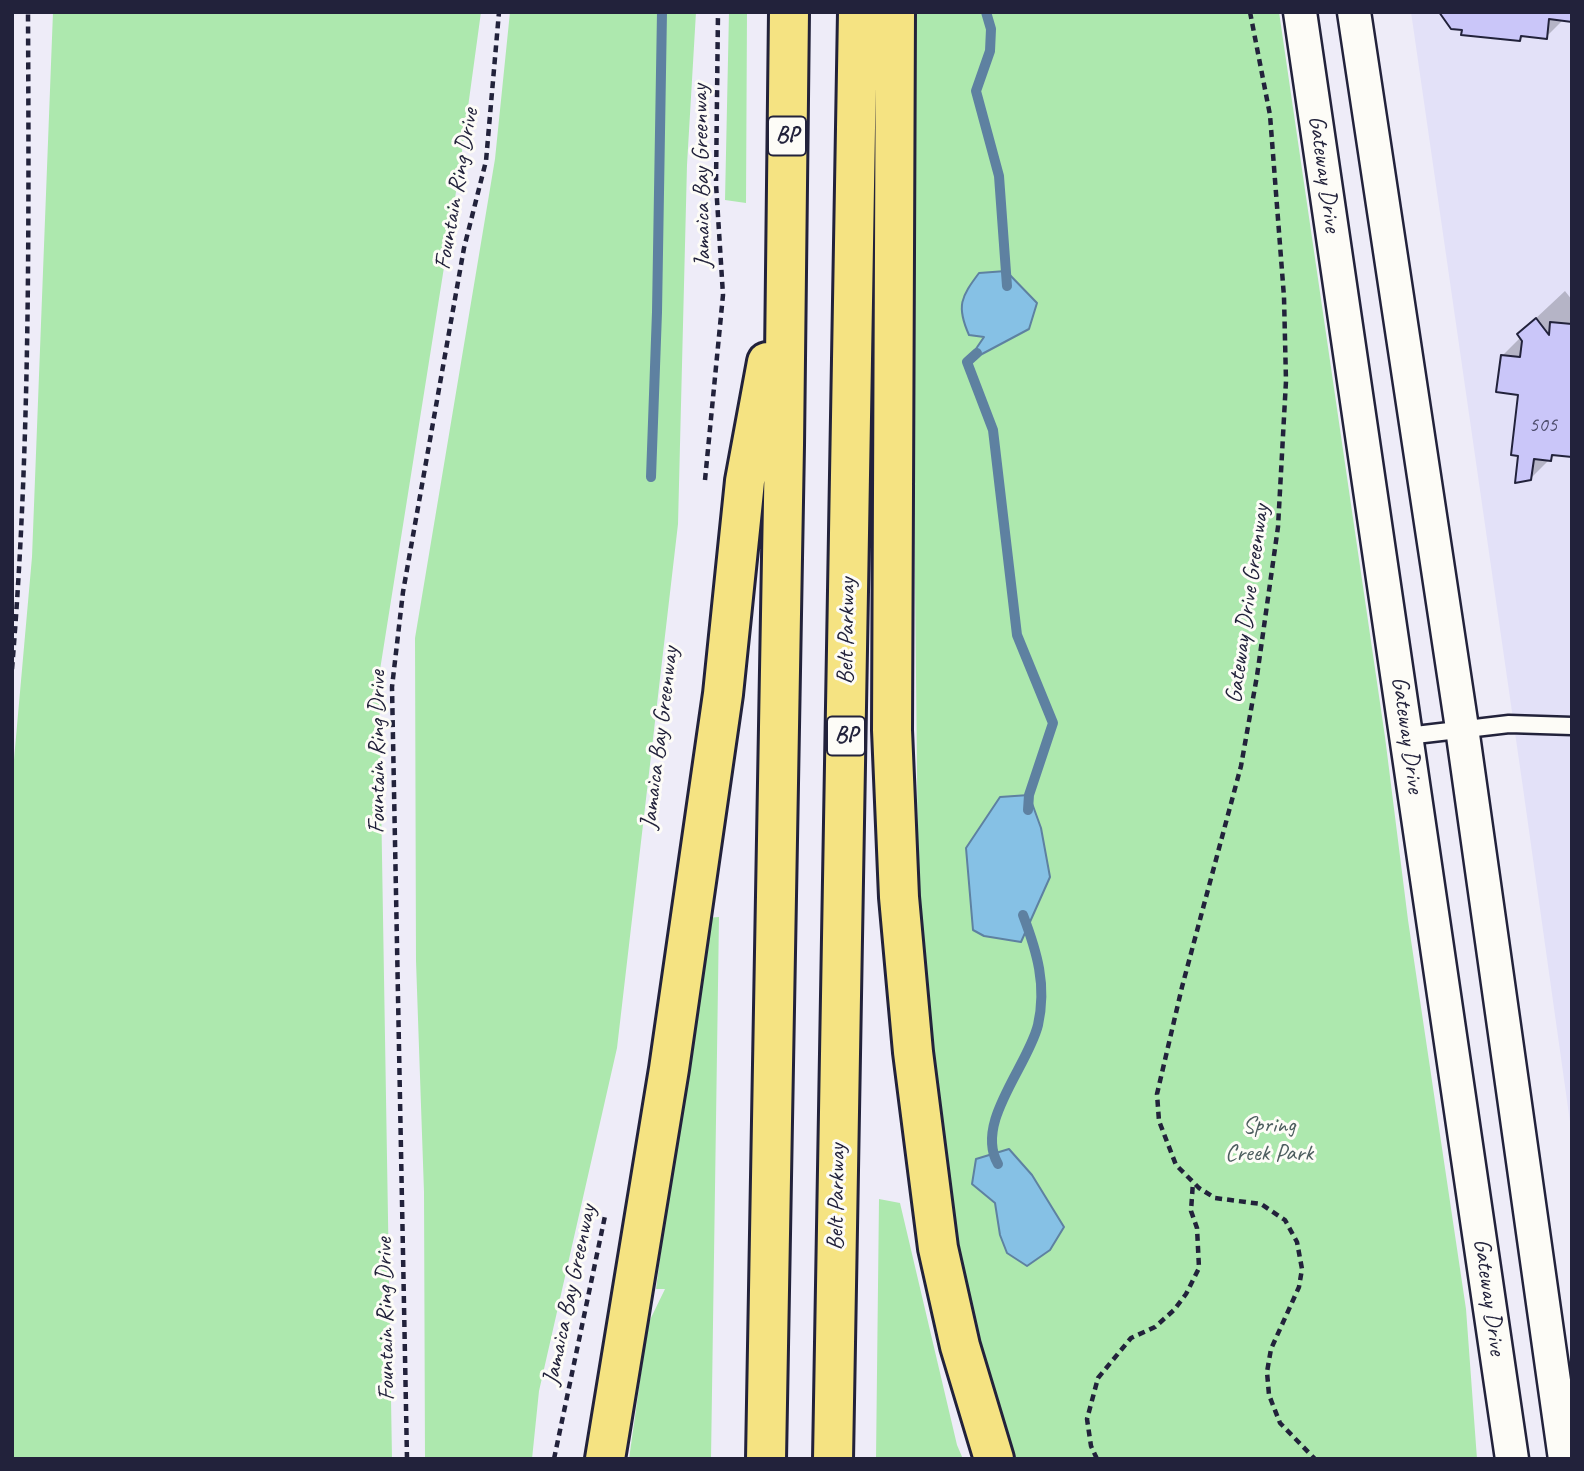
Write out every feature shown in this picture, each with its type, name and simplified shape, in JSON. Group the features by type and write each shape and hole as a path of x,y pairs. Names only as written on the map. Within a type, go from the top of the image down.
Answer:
{"highway":[{"name":"BP","path":"766,1459 789,12"},
{"name":"Belt Parkway","path":"832,1459 858,12"},
{"path":"895,12 892,730 899,897 912,1052 938,1248 960,1346 995,1459"},
{"path":"605,1459 657,1145 714,759 745,481 785,261"}],"street":[{"name":"Gateway Drive","path":"1300,12 1512,1459"},
{"path":"1354,12 1462,728 1565,1459"}],"lane":[{"path":"1407,736 1509,723 1572,726"}],"path":[{"path":"12,669 21,562 29,184 28,12"},
{"name":"Fountain Ring Drive","path":"407,1459 392,687 403,592 464,248 485,161 499,12"},
{"name":"Jamaica Bay Greenway","path":"705,486 723,295 716,184 718,12"},
{"name":"Gateway Drive Greenway","path":"1251,12 1270,115 1284,297 1286,381 1277,538 1241,766 1182,987 1157,1094 1159,1121 1176,1165 1215,1198 1261,1204 1285,1220 1297,1242 1302,1269 1299,1287 1271,1349 1267,1372 1269,1395 1280,1423 1315,1459"},
{"path":"1097,1459 1091,1446 1087,1419 1098,1378 1131,1338 1155,1327 1174,1310 1186,1294 1199,1268 1197,1228 1191,1211 1193,1182"},
{"name":"Jamaica Bay Greenway","path":"554,1459 606,1212"}],"shaded area":[{"path":"1411,12 1572,12 1572,1136 1523,788"}],"green space":[{"path":"53,12 481,12 459,173 379,676 392,1459 12,1459 12,782 32,557"},
{"path":"510,12 696,12 687,165 678,524 617,1048 539,1391 532,1459 425,1459 424,1192 416,961 415,638 495,159"},
{"path":"729,12 747,12 746,203 725,200"},
{"name":"Spring Creek Park","path":"909,12 1279,12 1466,1309 1477,1459 1010,1459 958,1273 919,960"},
{"path":"719,917 711,1459 629,1459 648,1324 665,1289 656,1289 705,918"},
{"path":"879,1199 900,1203 957,1445 963,1459 876,1459"}],"water":[{"path":"1006,271 1037,303 1029,329 967,362 984,337 969,335 962,309 964,296 979,273"},
{"path":"1029,795 1041,828 1050,877 1021,942 984,936 973,930 966,848 1000,797"},
{"path":"1009,1149 1032,1175 1064,1227 1050,1250 1027,1266 1007,1253 1000,1235 995,1203 972,1184 976,1159"}],"building":[{"path":"1439,12 1572,12 1572,22 1549,19 1547,39 1521,36 1520,41 1461,35 1462,30 1451,29"},
{"path":"1536,318 1549,335 1550,322 1572,324 1572,457 1552,455 1551,461 1534,459 1531,480 1515,483 1518,456 1511,455 1518,395 1496,392 1501,355 1520,357 1522,341 1517,334"}],"waterway":[{"path":"651,477 662,12"},
{"path":"986,12 991,29 990,51 976,91 999,176 1007,286"},
{"path":"977,353 967,362 993,430 1017,635 1053,723 1029,795 1028,810"},
{"path":"998,1164 992,1148 997,1113 1032,1041 1041,1010 1039,969 1023,915"}]}
